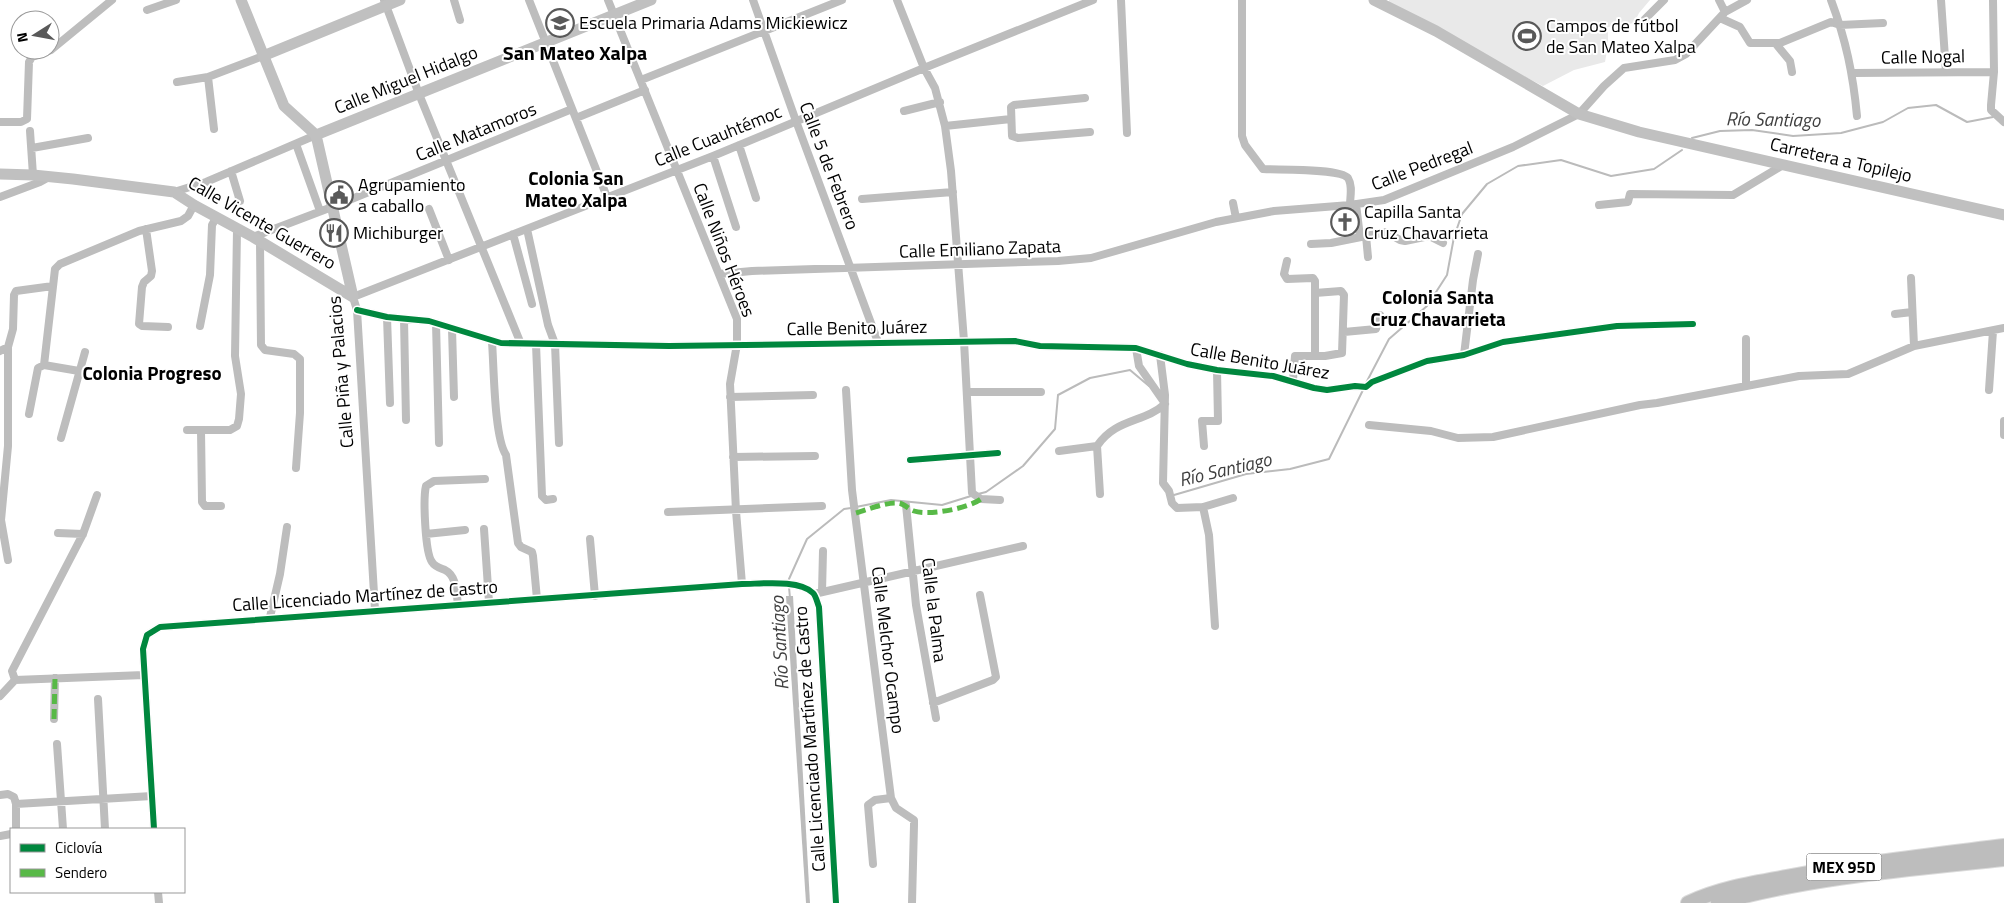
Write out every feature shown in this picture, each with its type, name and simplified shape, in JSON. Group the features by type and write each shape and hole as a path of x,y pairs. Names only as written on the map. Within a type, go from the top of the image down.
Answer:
{"highway":[{"name":"MEX 95D","path":"1688,903 1717,891 1737,886 1830,868 2004,846"},
{"name":"MEX 95D","path":"1718,903 1826,881 2004,859"}],"main road":[{"path":"241,0 284,106 316,135"},
{"path":"264,56 385,3 400,0"},
{"name":"Calle Miguel Hidalgo","path":"316,135 651,0"},
{"name":"Carretera a Topilejo","path":"1374,0 1436,31 1580,114 1640,132 2004,215"},
{"name":"Calle Piña y Palacios","path":"316,135 353,297"},
{"name":"Calle Vicente Guerrero","path":"0,174 33,175 174,192 194,206 256,239 353,297"}],"street":[{"path":"0,122 20,122 27,119 29,62 32,57 51,50 112,0"},
{"path":"147,10 176,0"},
{"path":"454,0 460,20"},
{"path":"529,0 607,197"},
{"name":"Calle Niños Héroes","path":"608,0 737,319 737,344 730,384 730,397 742,584"},
{"name":"Calle 5 de Febrero","path":"753,0 878,342"},
{"path":"641,80 842,0"},
{"path":"897,0 924,68 935,88 945,126 953,192 968,392 972,490 979,497 1000,500"},
{"name":"Calle Cuauhtémoc","path":"353,297 713,156 1093,0"},
{"path":"1121,0 1127,133"},
{"path":"1242,0 1242,136 1245,145 1263,169 1342,173 1347,177 1368,257"},
{"path":"1644,21 1664,0"},
{"path":"1719,0 1722,15 1740,27 1750,43 1776,44 1831,22 1840,25 1883,23"},
{"path":"1580,114 1604,86 1624,68 1675,60 1686,54 1722,15 1747,0"},
{"path":"1831,0 1840,25 1852,73 1857,116"},
{"path":"1941,0 1946,72"},
{"path":"1993,0 1994,72 1990,105 1992,110 2004,122"},
{"path":"385,3 419,94 521,344"},
{"path":"1776,44 1790,61 1792,72"},
{"path":"176,82 208,77 264,56"},
{"name":"Calle Nogal","path":"1852,73 1994,72"},
{"path":"208,77 214,129"},
{"path":"576,118 645,90"},
{"path":"1085,98 1014,105 1011,107 1012,136 1014,138 1090,132"},
{"path":"904,111 940,102"},
{"name":"Calle Matamoros","path":"256,239 320,211 572,109"},
{"name":"Calle Pedregal","path":"1236,218 1384,200 1465,165 1513,147 1580,114"},
{"path":"945,126 1011,119"},
{"path":"30,131 33,175"},
{"name":"Calle Miguel Hidalgo","path":"174,192 206,182 316,135"},
{"path":"32,148 88,138"},
{"path":"296,144 320,211"},
{"path":"739,145 756,198"},
{"path":"713,156 736,227"},
{"path":"1599,205 1628,202 1630,194 1733,195 1783,165"},
{"path":"231,171 240,201"},
{"path":"0,197 49,177"},
{"path":"862,199 953,192"},
{"path":"1233,203 1236,218"},
{"path":"44,365 55,269 60,264 146,229 181,221 188,216 194,206"},
{"path":"429,209 449,260"},
{"path":"200,326 210,275 212,225 216,218"},
{"name":"Calle Emiliano Zapata","path":"719,274 851,268 958,266 1091,258 1236,218"},
{"path":"146,229 152,271 151,276 144,282 142,288 139,324 142,326 168,327"},
{"path":"527,229 548,325 555,344 559,443"},
{"path":"187,430 230,430 236,426 239,419 241,394 235,356 238,230"},
{"path":"1311,244 1331,243 1386,232 1405,241 1429,236 1443,243"},
{"path":"513,234 532,304"},
{"path":"256,239 262,345 265,350 298,355 300,359 300,413 296,468"},
{"path":"1478,254 1472,280 1464,355 1503,342 1563,333 1617,326 1693,324"},
{"path":"1287,261 1285,277 1291,280 1313,278 1316,285 1314,355"},
{"path":"1911,278 1914,346"},
{"path":"8,560 1,520 8,446 8,347 13,329 16,291 54,286"},
{"name":"Calle Benito Juárez","path":"1293,380 1294,356 1325,356 1342,353 1344,295 1341,291 1315,293"},
{"name":"Calle Piña y Palacios","path":"353,297 356,310 374,610"},
{"name":"Calle Benito Juárez","path":"356,310 387,317 436,324 492,342 521,344 669,346 1014,341 1040,346 1136,348 1171,360 1217,370 1274,376 1327,390 1360,386 1422,362 1464,355"},
{"path":"1895,314 1912,312"},
{"path":"1344,332 1376,329 1380,315"},
{"path":"387,317 390,402"},
{"path":"404,319 406,420"},
{"path":"436,324 439,443"},
{"path":"1369,425 1431,431 1458,438 1493,437 1640,405 1746,385 1799,376 1848,374 1914,346 2004,328"},
{"path":"452,330 454,397"},
{"path":"1989,390 1994,331"},
{"path":"1746,339 1746,385"},
{"path":"492,342 498,432 501,448 506,455 518,543 521,547 532,552 533,556 537,599"},
{"path":"536,344 542,496 546,500 553,499"},
{"path":"0,351 8,347"},
{"path":"1136,348 1140,366 1161,407"},
{"path":"61,438 85,352"},
{"path":"1160,355 1163,483 1169,491 1172,503 1177,508 1182,509 1203,507 1233,498"},
{"path":"28,414 38,368 44,365 79,371"},
{"path":"1204,446 1202,422 1218,421 1217,370"},
{"name":"Calle Melchor Ocampo","path":"846,390 850,475 891,798"},
{"path":"968,392 1041,392"},
{"path":"730,397 813,395"},
{"path":"1100,494 1097,446 1104,434 1161,407"},
{"path":"2004,421 2004,434"},
{"path":"201,430 202,502 205,506 221,506"},
{"path":"1059,451 1097,446"},
{"path":"910,460 998,452"},
{"path":"733,457 816,456"},
{"path":"458,604 454,579 448,571 435,566 430,561 426,534 424,493 426,486 434,481 485,479"},
{"path":"15,680 12,675 15,664 83,534 96,495"},
{"name":"Calle la Palma","path":"906,505 916,605 936,718"},
{"path":"668,512 736,511 822,506"},
{"path":"1203,507 1209,535 1215,626"},
{"path":"270,617 280,574 286,527"},
{"path":"484,529 489,602"},
{"path":"426,534 465,530"},
{"path":"58,533 83,534"},
{"path":"590,538 595,596"},
{"path":"823,551 818,593 1023,546"},
{"name":"Calle Licenciado Martínez de Castro","path":"154,828 144,675 144,642 151,631 160,627 270,617 595,596 742,584 796,584 818,593 836,903"},
{"path":"933,704 996,677 980,595"},
{"path":"0,696 15,680 144,675"},
{"path":"54,719 55,678"},
{"path":"98,699 105,828"},
{"path":"57,744 63,828"},
{"path":"0,795 11,794 16,804 16,828"},
{"path":"16,804 152,796"},
{"path":"873,864 868,805 875,800 891,798 896,808 914,820 912,903"}],"shaded area":[{"name":"Campos de fútbol de San Mateo Xalpa","path":"1389,0 1650,0 1639,13 1634,23 1608,27 1608,45 1605,62 1574,70 1543,86 1389,7"},
{"path":"786,596 793,596 810,903 806,903"}],"waterway":[{"name":"Río Santiago","path":"1692,138 1720,131 1752,130 1793,136 1841,133 1883,122 1908,108 1936,105 1967,122 1993,117"},
{"name":"Río Santiago","path":"1366,383 1389,339 1427,306 1447,275 1454,237 1462,214 1487,184 1518,166 1561,160 1611,176 1654,169 1682,150"},
{"name":"Río Santiago","path":"978,494 986,492 1023,466 1055,429 1058,395 1090,378 1130,370 1149,386"},
{"name":"Río Santiago","path":"1174,495 1246,474 1290,469 1329,459 1363,390"},
{"name":"Río Santiago","path":"856,507 891,500 942,505 971,496"},
{"name":"Río Santiago","path":"789,583 789,579 807,539 844,509 851,508"},
{"name":"Río Santiago","path":"789,587 790,598"}],"marked path":[{"path":"856,513 893,503 902,504 914,511 939,512 968,505 981,499"},
{"path":"54,719 55,678"}],"cycle path":[{"path":"357,310 387,317 429,321 501,343 669,346 1015,341 1040,346 1136,348 1187,364 1217,370 1273,376 1327,390 1355,386 1366,387 1372,382 1427,361 1464,355 1503,342 1617,326 1693,324"},
{"path":"910,460 998,453"},
{"path":"154,828 143,649 147,635 160,627 742,584 789,584 799,586 813,593 819,607 836,903"}],"place":[{"name":"Escuela Primaria Adams Mickiewicz","path":"560,23"},
{"name":"Campos de fútbol de San Mateo Xalpa","path":"1527,36"},
{"name":"Agrupamiento a caballo","path":"339,195"},
{"name":"Capilla Santa Cruz Chavarrieta","path":"1345,222"},
{"name":"Michiburger","path":"334,233"}],"district":[{"name":"San Mateo Xalpa","path":"575,53"},
{"name":"Colonia San Mateo Xalpa","path":"576,189"},
{"name":"Colonia Santa Cruz Chavarrieta","path":"1438,308"},
{"name":"Colonia Progreso","path":"152,373"}]}
